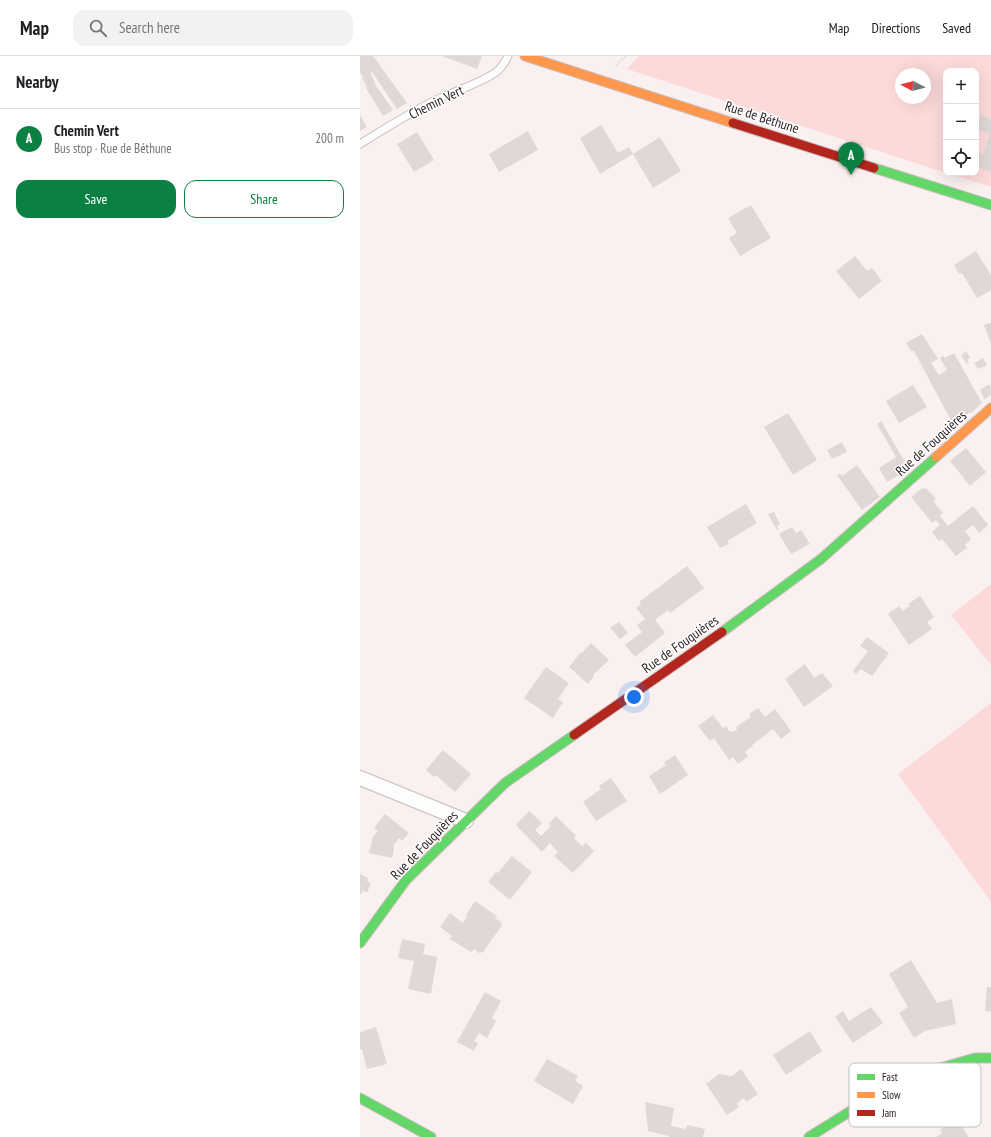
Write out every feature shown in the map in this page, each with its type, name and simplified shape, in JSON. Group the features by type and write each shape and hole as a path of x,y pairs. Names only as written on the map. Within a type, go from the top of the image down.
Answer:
{"street":[{"name":"Rue de Béthune","path":"525,56 991,205"},
{"name":"Rue de Fouquières","path":"360,943 406,880 505,783 720,634 821,559 991,408"},
{"path":"360,778 466,821"},
{"path":"958,1063 975,1058 991,1058"},
{"path":"360,1098 431,1137"},
{"path":"809,1137 849,1112"}],"lane":[{"name":"Chemin Vert","path":"360,144 406,116 438,99 485,79 497,71 508,56"}],"shaded area":[{"path":"639,56 991,56 991,187 956,176 979,176 979,68 943,68 943,172 627,69"},
{"path":"991,584 991,665 951,615"},
{"path":"991,703 991,902 898,774"}],"building":[{"path":"360,56 373,56 407,103 397,109 372,72 370,73 375,82 374,83 393,110 383,116 366,88 367,87 362,78 363,77 360,72"},
{"path":"442,56 482,56 477,69"},
{"path":"360,115 367,127 360,131"},
{"path":"981,115 991,119 991,172 979,167 979,154 983,155 990,134 979,130 979,121"},
{"path":"601,125 618,153 629,147 633,154 600,174 580,138"},
{"path":"528,131 538,150 499,172 489,154"},
{"path":"417,132 434,160 414,172 397,144"},
{"path":"660,137 681,171 653,188 633,154"},
{"path":"751,205 771,238 740,256 729,238 737,233 728,218"},
{"path":"976,251 991,275 991,290 977,298 962,273 959,274 954,265"},
{"path":"855,256 867,271 872,268 882,281 859,299 836,271"},
{"path":"991,323 991,344 984,325"},
{"path":"922,334 938,359 931,363 939,375 947,370 940,358 943,356 945,358 954,353 982,403 954,426 914,351 911,351 906,343"},
{"path":"966,351 970,358 967,360 969,362 967,364 961,356"},
{"path":"983,358 987,365 978,369 974,363"},
{"path":"990,384 991,394 985,400 980,390"},
{"path":"913,385 927,407 899,423 886,401"},
{"path":"788,413 817,460 793,475 764,427"},
{"path":"881,421 909,469 887,482 879,468 896,457 877,424"},
{"path":"842,442 847,452 832,459 827,450"},
{"path":"966,448 986,472 970,486 950,461"},
{"path":"857,465 880,497 862,510 837,475 840,473 842,476"},
{"path":"922,488 926,488 936,499 933,501 943,513 940,516 948,526 973,506 988,525 979,533 973,525 965,531 971,539 965,545 967,548 956,556 942,539 939,541 932,532 940,525 936,520 932,523 911,497"},
{"path":"746,504 757,523 727,541 729,544 720,548 707,527"},
{"path":"774,512 780,524 777,526 779,529 777,530 768,514"},
{"path":"792,527 796,533 801,530 810,544 791,554 779,534"},
{"path":"687,566 704,588 670,613 668,610 655,620 665,633 635,657 625,645 642,632 637,625 645,619 636,608 641,604 639,602"},
{"path":"920,596 934,617 927,622 932,629 909,645 888,614 899,606 902,611 910,606 908,604"},
{"path":"619,622 628,633 620,639 610,628"},
{"path":"867,637 889,653 872,676 861,669 856,674 853,671 868,651 860,646"},
{"path":"591,643 609,660 593,675 594,676 588,684 569,667 580,653 581,654"},
{"path":"805,664 814,678 822,673 833,686 804,707 785,679"},
{"path":"546,667 569,683 558,699 563,702 553,718 524,698"},
{"path":"758,708 765,717 775,709 791,731 781,739 773,729 745,752 748,756 738,764 733,757 729,760 714,738 710,741 698,726 713,715 723,728 726,726 729,731 733,732 737,730 736,727 751,717 749,714"},
{"path":"443,750 471,774 455,792 436,775 434,777 426,770"},
{"path":"675,755 688,775 660,794 649,776 666,765 664,762"},
{"path":"611,778 627,801 596,821 583,802 601,789 599,786"},
{"path":"529,811 542,823 535,830 541,836 551,826 549,824 556,816 576,836 574,838 582,846 586,843 594,851 573,873 554,856 558,852 550,843 542,852 516,825"},
{"path":"385,814 409,833 402,841 399,838 393,846 394,849 392,858 369,853 373,837 378,831 374,828"},
{"path":"512,856 532,872 510,900 488,882 496,872 498,873"},
{"path":"360,874 368,878 367,881 371,883 367,893 363,891 360,895"},
{"path":"475,901 497,916 495,918 501,922 502,925 483,952 479,953 474,949 471,952 450,939 452,936 440,927 450,913 463,923"},
{"path":"402,939 425,944 423,954 437,957 431,994 408,989 414,961 398,958"},
{"path":"911,960 937,1003 952,999 956,1024 925,1031 914,1038 899,1013 908,1007 889,974"},
{"path":"987,987 991,987 991,1012 985,1011"},
{"path":"485,992 501,1001 492,1018 496,1021 487,1038 479,1033 474,1041 478,1043 474,1051 457,1042"},
{"path":"871,1007 883,1023 853,1043 835,1017 843,1011 849,1021"},
{"path":"376,1027 387,1064 367,1069 362,1049 360,1049 360,1032"},
{"path":"810,1031 822,1051 786,1075 773,1055"},
{"path":"547,1059 578,1076 575,1081 583,1086 573,1104 534,1081"},
{"path":"741,1069 758,1094 746,1102 744,1098 737,1103 739,1107 727,1115 706,1084 719,1074 732,1076"},
{"path":"645,1102 674,1108 671,1126 686,1129 687,1125 705,1129 703,1137 669,1137 648,1131"},
{"path":"944,1127 962,1127 968,1137 936,1137 942,1133 940,1129"}],"traffic: fast":[{"path":"874,168 991,205"},
{"path":"722,632 821,559 936,457"},
{"path":"360,943 406,880 505,783 574,735"},
{"path":"958,1063 975,1058 991,1058"},
{"path":"360,1098 431,1137"},
{"path":"809,1137 849,1112"}],"traffic: slow":[{"path":"525,56 733,123"},
{"path":"936,457 991,408"}],"traffic: jam":[{"path":"733,123 874,168"},
{"path":"574,735 722,632"}],"place":[{"name":"Chemin Vert","path":"851,175"}]}
